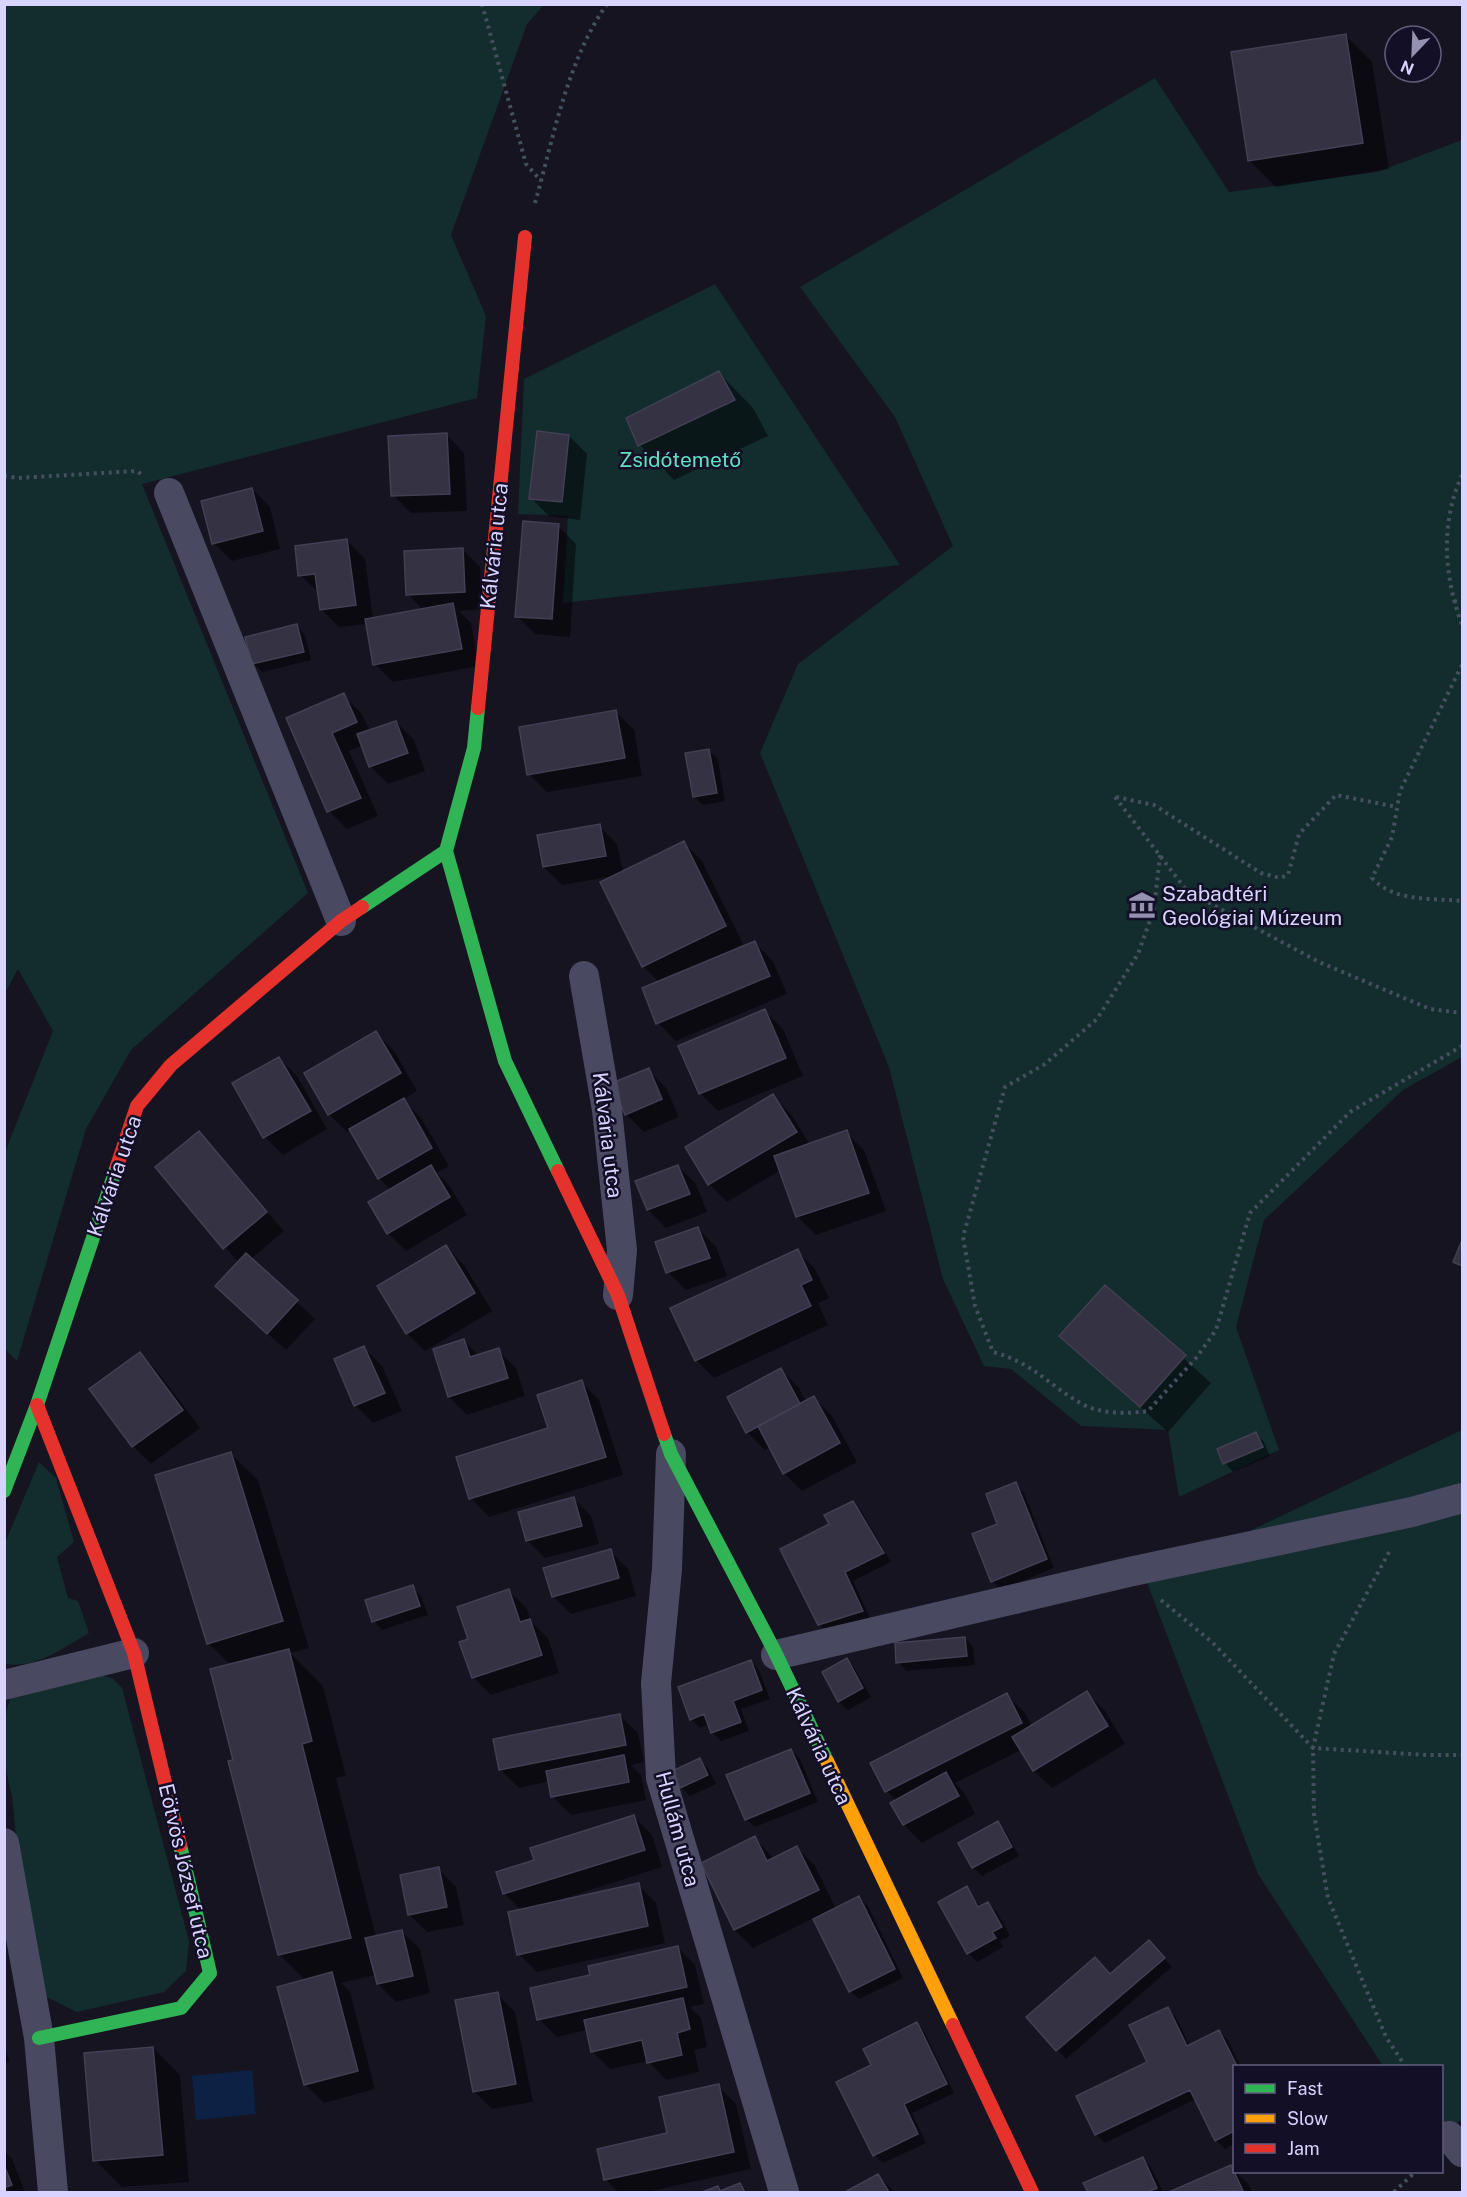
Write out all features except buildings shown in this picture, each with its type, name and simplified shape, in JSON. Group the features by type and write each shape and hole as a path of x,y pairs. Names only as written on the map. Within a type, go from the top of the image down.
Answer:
{"street":[{"name":"Kálvária utca","path":"525,237 474,747 446,851 505,1062 618,1295 671,1454 776,1655 1032,2193"},
{"path":"169,494 341,921"},
{"name":"Kálvária utca","path":"37,1405 136,1107 171,1065 341,921 446,851"},
{"name":"Kálvária utca","path":"584,976 607,1110 621,1238 618,1295"},
{"path":"4,1491 37,1405"},
{"name":"Eötvös József utca","path":"37,1405 134,1653 210,1973 181,2008 39,2038"},
{"name":"Hullám utca","path":"671,1454 667,1569 656,1683 661,1778 784,2193"},
{"path":"776,1655 1129,1572 1412,1512 1462,1498"},
{"path":"4,1685 134,1653"},
{"path":"4,1843 39,2038 54,2193"}],"path":[{"path":"482,4 526,164 541,182"},
{"path":"525,237 564,97 593,24 607,4"},
{"path":"4,476 18,478 137,471 169,494"},
{"path":"1462,475 1448,524 1447,565 1454,601 1462,625"},
{"path":"1454,601 1462,603"},
{"path":"1462,665 1400,790 1392,837 1372,878 1382,889 1399,896 1462,901"},
{"path":"1397,807 1336,795 1299,834 1291,868 1288,874 1280,878 1261,873 1154,804 1115,797 1187,891 1319,962 1430,1009 1462,1013"},
{"path":"1160,855 1154,909 1138,954 1097,1019 1045,1064 1005,1087 963,1237 975,1306 993,1352 1017,1359 1086,1406 1126,1414 1148,1411 1197,1357 1216,1330 1250,1213 1350,1112 1462,1046"},
{"path":"1404,2065 1386,2037 1328,1898 1314,1814 1314,1748 1334,1654 1412,1512"},
{"path":"1129,1572 1213,1643 1314,1748 1462,1755"},
{"path":"1394,2193 1414,2173"}],"green space":[{"path":"5,4 544,5 527,24 451,235 486,316 477,398 142,484 308,893 131,1050 86,1129 17,1361 5,1349 5,1152 53,1031 18,969 4,995"},
{"name":"Szabadtéri Geológiai Múzeum","path":"1155,78 1229,192 1377,172 1462,140 1462,1057 1403,1090 1264,1220 1236,1327 1279,1450 1179,1497 1168,1430 1081,1426 1011,1369 984,1366 943,1279 889,1067 760,753 798,664 953,546 895,417 800,287"},
{"name":"Zsidótemető","path":"715,284 900,565 563,603 568,516 518,514 524,379"},
{"path":"1462,1430 1462,2120 1443,2131 1443,2065 1382,2065 1258,1874 1146,1580"},
{"path":"39,1462 56,1478 74,1542 57,1557 68,1598 78,1601 89,1633 49,1656 28,1663 5,1664 5,1543"},
{"path":"97,1674 112,1678 122,1688 189,1941 186,1971 164,1992 77,2012 47,1997 29,1972 12,1796 4,1744 8,1705 12,1696"}],"water":[{"path":"252,2070 256,2114 196,2120 192,2076"}],"traffic: fast":[{"path":"478,708 474,748 446,851 505,1061 558,1171"},
{"path":"362,907 446,851"},
{"path":"4,1491 37,1405 117,1166"},
{"path":"664,1434 671,1454 774,1650 827,1761"},
{"path":"39,2038 181,2008 210,1973 180,1845"}],"traffic: slow":[{"path":"827,1761 953,2025"}],"traffic: jam":[{"path":"478,708 525,237"},
{"path":"117,1166 137,1106 171,1065 341,921 362,907"},
{"path":"558,1171 618,1295 664,1434"},
{"path":"37,1405 134,1653 180,1845"},
{"path":"953,2025 1032,2192"}],"place":[{"name":"Szabadtéri Geológiai Múzeum","path":"1142,905"}]}
